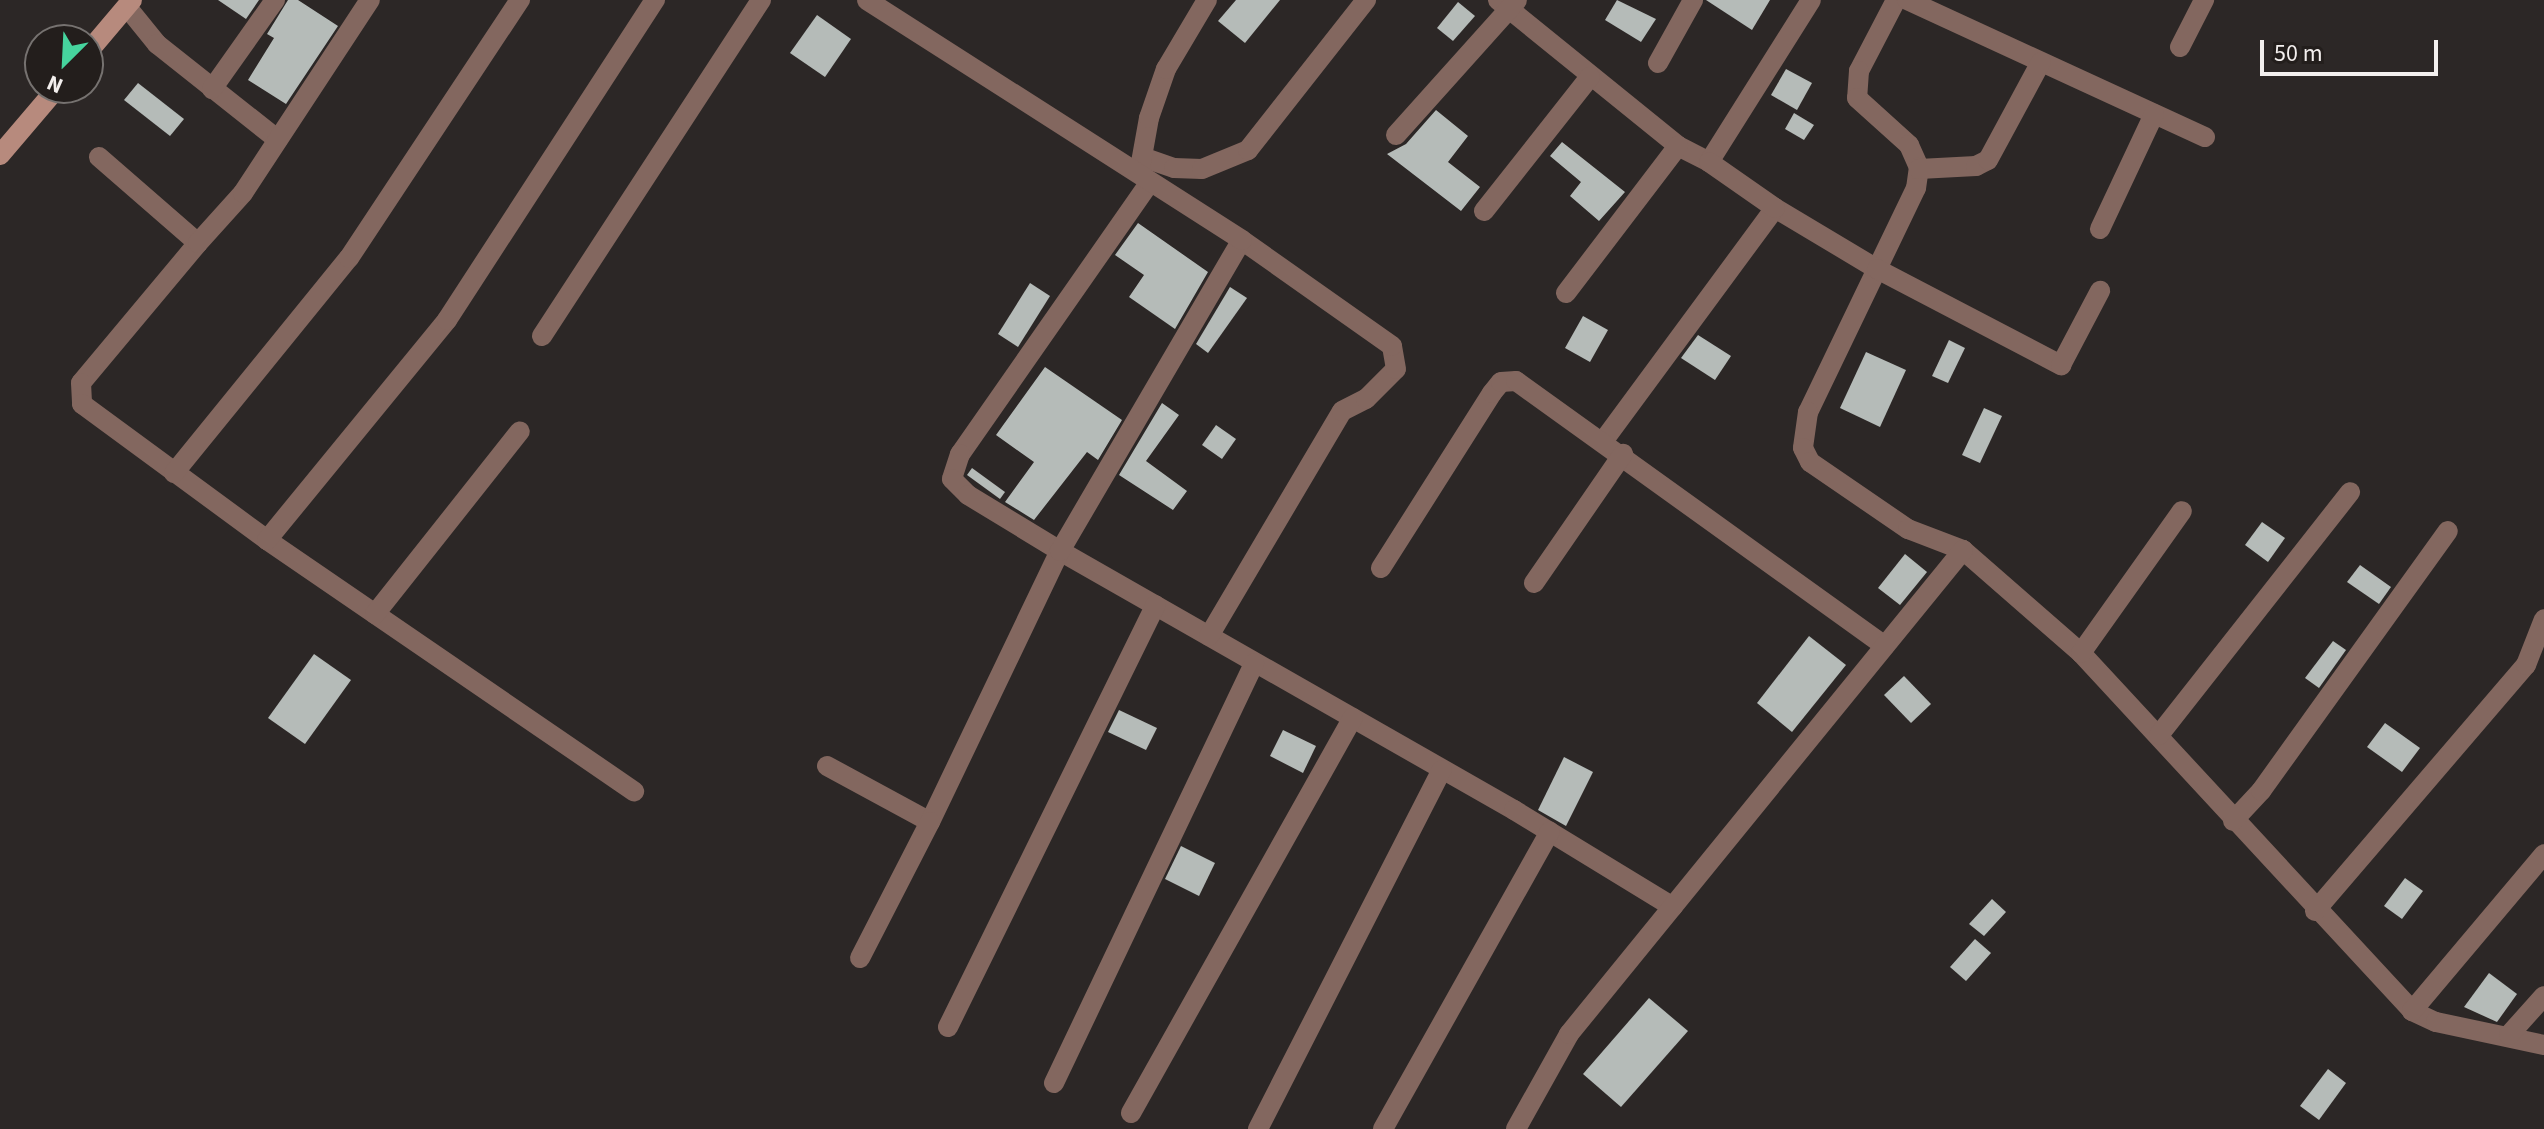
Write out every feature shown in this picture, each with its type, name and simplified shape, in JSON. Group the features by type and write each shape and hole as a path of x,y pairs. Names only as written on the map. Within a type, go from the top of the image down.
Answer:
{"street":[{"path":"212,89 275,0"},
{"path":"370,0 243,193 198,243 78,391 89,411 267,540 634,791"},
{"path":"174,473 349,258 520,0"},
{"path":"267,540 447,320 655,0"},
{"path":"542,336 761,0"},
{"path":"867,0 1144,171 1392,346 1396,369 1366,399 1342,411 1209,636"},
{"path":"1207,0 1166,69 1149,118 1144,171 952,470 952,479 968,495 1060,551 1550,832 1673,907"},
{"path":"1144,171 1202,169 1248,150 1366,0"},
{"path":"1658,63 1693,0"},
{"path":"1709,162 1811,0"},
{"path":"1896,0 1859,71 1857,98 1909,145 1919,169 1916,188 1808,412 1803,448 1810,462 1908,529 1963,550 2081,653 2159,735 2315,911 2412,1011 2436,1022 2509,1035 2544,1045"},
{"path":"1907,0 2205,137"},
{"path":"2180,47 2204,0"},
{"path":"1396,135 1508,3 1590,77 1678,146 1709,162 1775,208 1877,269 2061,365 2100,291"},
{"path":"104,34 130,4 157,44 278,140"},
{"path":"1919,169 1976,166 1988,160 2041,62"},
{"path":"1484,211 1590,77"},
{"path":"0,155 43,104"},
{"path":"2100,229 2154,114"},
{"path":"1566,293 1678,146"},
{"path":"99,157 198,243"},
{"path":"1604,440 1775,208"},
{"path":"860,958 930,822 1060,551 1242,240"},
{"path":"1381,568 1501,382 1516,381 1604,440 1885,646"},
{"path":"375,614 520,431"},
{"path":"1534,583 1623,454"},
{"path":"2159,735 2350,492"},
{"path":"2081,653 2182,511"},
{"path":"2233,821 2261,791 2448,531"},
{"path":"1516,1129 1569,1034 1963,550"},
{"path":"948,1027 1156,605"},
{"path":"2315,911 2526,665 2544,619"},
{"path":"1054,1083 1254,663"},
{"path":"1131,1113 1353,718"},
{"path":"827,766 930,822"},
{"path":"1258,1129 1442,770"},
{"path":"1383,1129 1550,832"},
{"path":"2412,1011 2544,854"},
{"path":"2509,1035 2544,996"}],"building":[{"path":"218,0 259,0 246,19"},
{"path":"288,0 298,0 338,26 286,104 248,80 274,38 267,34"},
{"path":"1236,0 1280,0 1245,43 1218,21"},
{"path":"1617,0 1656,19 1641,42 1605,20"},
{"path":"1706,0 1770,0 1752,30"},
{"path":"1458,2 1475,16 1453,41 1437,28"},
{"path":"817,15 851,39 825,77 790,53"},
{"path":"1786,69 1812,83 1797,110 1771,95"},
{"path":"138,83 184,119 170,136 124,100"},
{"path":"1436,110 1468,136 1448,162 1480,187 1461,211 1387,154 1406,144"},
{"path":"1794,113 1814,125 1804,140 1785,129"},
{"path":"1562,142 1625,192 1599,221 1570,196 1581,182 1550,156"},
{"path":"1138,223 1208,272 1175,329 1129,297 1144,275 1115,255"},
{"path":"1030,283 1050,296 1018,347 998,334"},
{"path":"1230,287 1247,298 1208,353 1196,344"},
{"path":"1583,316 1608,330 1590,362 1565,348"},
{"path":"1698,335 1731,356 1715,380 1681,358"},
{"path":"1949,340 1965,348 1948,383 1932,376"},
{"path":"1866,352 1906,370 1880,427 1840,408"},
{"path":"1045,367 1122,420 1098,460 1087,452 1034,520 1005,502 1034,462 996,435"},
{"path":"1162,403 1179,415 1146,461 1187,491 1173,510 1119,475"},
{"path":"1984,408 2002,416 1980,463 1962,455"},
{"path":"1216,425 1236,439 1222,459 1202,445"},
{"path":"972,468 1005,492 1000,499 967,475"},
{"path":"2262,522 2285,538 2268,562 2245,545"},
{"path":"1905,554 1927,572 1900,605 1878,588"},
{"path":"2360,565 2391,587 2379,604 2347,582"},
{"path":"1809,636 1846,665 1792,732 1757,703"},
{"path":"2333,641 2346,650 2319,688 2305,678"},
{"path":"314,654 351,680 305,744 268,718"},
{"path":"1904,676 1931,704 1911,723 1884,695"},
{"path":"1119,710 1157,728 1146,750 1108,732"},
{"path":"2385,723 2420,748 2402,772 2367,747"},
{"path":"1283,730 1316,746 1303,773 1270,756"},
{"path":"1564,757 1593,772 1566,826 1538,810"},
{"path":"1181,846 1215,863 1199,896 1165,879"},
{"path":"2405,878 2423,891 2402,919 2384,906"},
{"path":"1992,899 2006,912 1984,936 1969,924"},
{"path":"1975,939 1991,953 1966,981 1950,967"},
{"path":"2489,973 2517,994 2497,1022 2464,1007"},
{"path":"1649,998 1688,1031 1621,1107 1583,1074"},
{"path":"2328,1069 2346,1083 2319,1120 2300,1106"}]}
